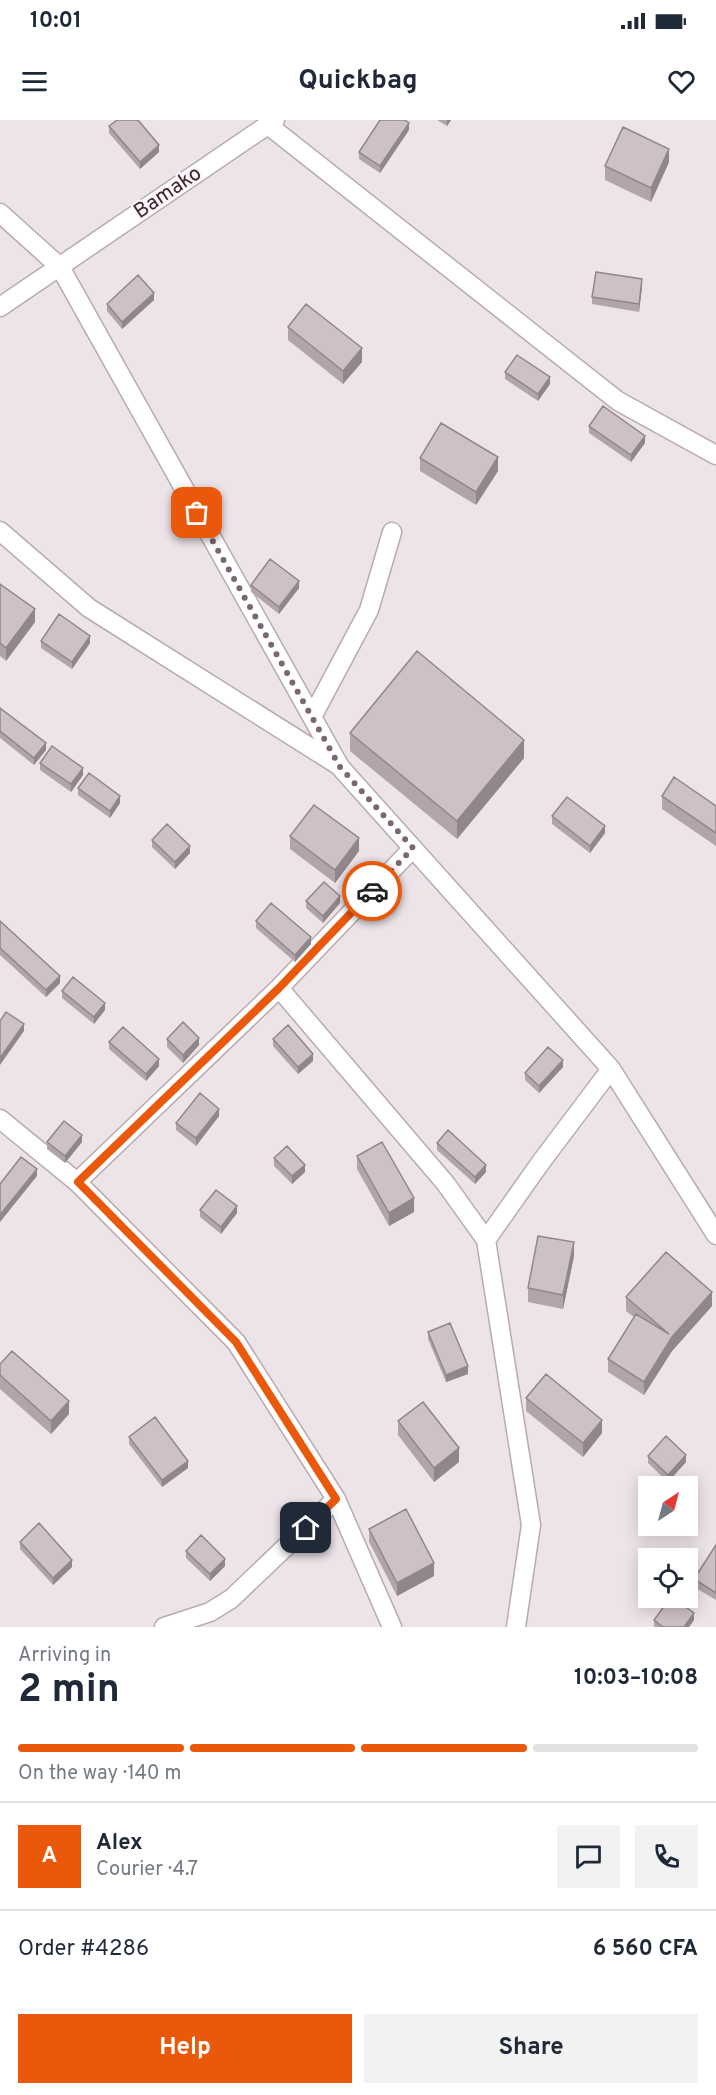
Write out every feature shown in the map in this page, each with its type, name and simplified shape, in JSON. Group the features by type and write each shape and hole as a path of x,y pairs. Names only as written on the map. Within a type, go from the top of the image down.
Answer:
{"street":[{"name":"Bamako","path":"0,307 271,122"},
{"path":"271,122 618,401 716,455"},
{"path":"0,213 60,267 340,767 611,1069 716,1235"},
{"path":"0,531 89,608 340,767"},
{"path":"312,717 369,610 392,532"},
{"path":"78,1182 279,988 413,848"},
{"path":"279,988 447,1184 486,1240 531,1525 516,1627"},
{"path":"486,1240 611,1069"},
{"path":"0,1119 78,1182 236,1342 336,1499 392,1627"},
{"path":"164,1627 210,1612 231,1599 336,1499"}],"building":[{"path":"117,120 138,120 159,145 140,162 109,126"},
{"path":"380,120 405,120 409,123 380,166 359,152"},
{"path":"623,127 669,149 651,188 605,166"},
{"path":"596,272 642,279 639,304 592,297"},
{"path":"138,275 154,293 122,322 107,304"},
{"path":"306,304 362,348 343,371 288,327"},
{"path":"517,355 550,377 538,394 505,372"},
{"path":"603,406 645,436 631,455 589,426"},
{"path":"441,423 498,457 476,492 420,458"},
{"path":"270,559 299,581 279,607 251,585"},
{"path":"0,584 35,609 6,648 0,643"},
{"path":"59,614 90,636 72,662 41,641"},
{"path":"417,651 524,740 457,821 350,733"},
{"path":"0,708 46,743 34,758 0,731"},
{"path":"52,746 83,768 71,784 40,763"},
{"path":"89,773 120,796 110,811 78,788"},
{"path":"674,777 716,806 716,833 662,796"},
{"path":"567,797 605,826 590,846 552,816"},
{"path":"314,805 359,838 335,870 290,836"},
{"path":"167,824 190,846 175,862 152,840"},
{"path":"324,882 340,896 323,916 306,901"},
{"path":"271,903 311,937 295,955 256,921"},
{"path":"0,921 60,976 46,990 0,948"},
{"path":"73,977 105,1003 94,1017 62,991"},
{"path":"6,1012 24,1024 0,1058 0,1021"},
{"path":"183,1022 199,1038 183,1055 167,1039"},
{"path":"288,1025 313,1054 298,1067 273,1039"},
{"path":"123,1027 159,1059 146,1074 109,1042"},
{"path":"548,1047 563,1060 539,1086 525,1073"},
{"path":"200,1093 219,1109 196,1138 176,1123"},
{"path":"64,1121 82,1135 65,1156 47,1142"},
{"path":"448,1130 486,1165 475,1177 437,1143"},
{"path":"382,1142 414,1198 389,1213 357,1156"},
{"path":"287,1146 305,1165 292,1176 274,1158"},
{"path":"21,1157 37,1169 0,1215 0,1184"},
{"path":"216,1190 237,1206 221,1227 200,1210"},
{"path":"538,1236 574,1242 563,1295 528,1288"},
{"path":"666,1252 712,1292 672,1337 644,1382 608,1359 636,1314 669,1334 626,1297"},
{"path":"450,1323 468,1366 446,1375 428,1332"},
{"path":"12,1351 69,1401 51,1421 0,1375 0,1364"},
{"path":"546,1374 602,1420 583,1443 526,1398"},
{"path":"423,1402 459,1448 434,1468 398,1421"},
{"path":"155,1417 188,1461 162,1480 129,1437"},
{"path":"666,1436 686,1455 668,1475 648,1456"},
{"path":"406,1509 434,1563 397,1583 369,1529"},
{"path":"39,1523 72,1560 53,1578 20,1542"},
{"path":"201,1535 225,1559 210,1574 186,1551"},
{"path":"716,1545 716,1593 698,1582 698,1573"},
{"path":"663,1608 687,1608 694,1613 684,1627 663,1627 654,1620"}],"way so far":[{"path":"197,513 340,767 413,848 372,891"}],"route":[{"path":"306,1528 336,1499 236,1342 78,1182 279,988 372,891"}]}
